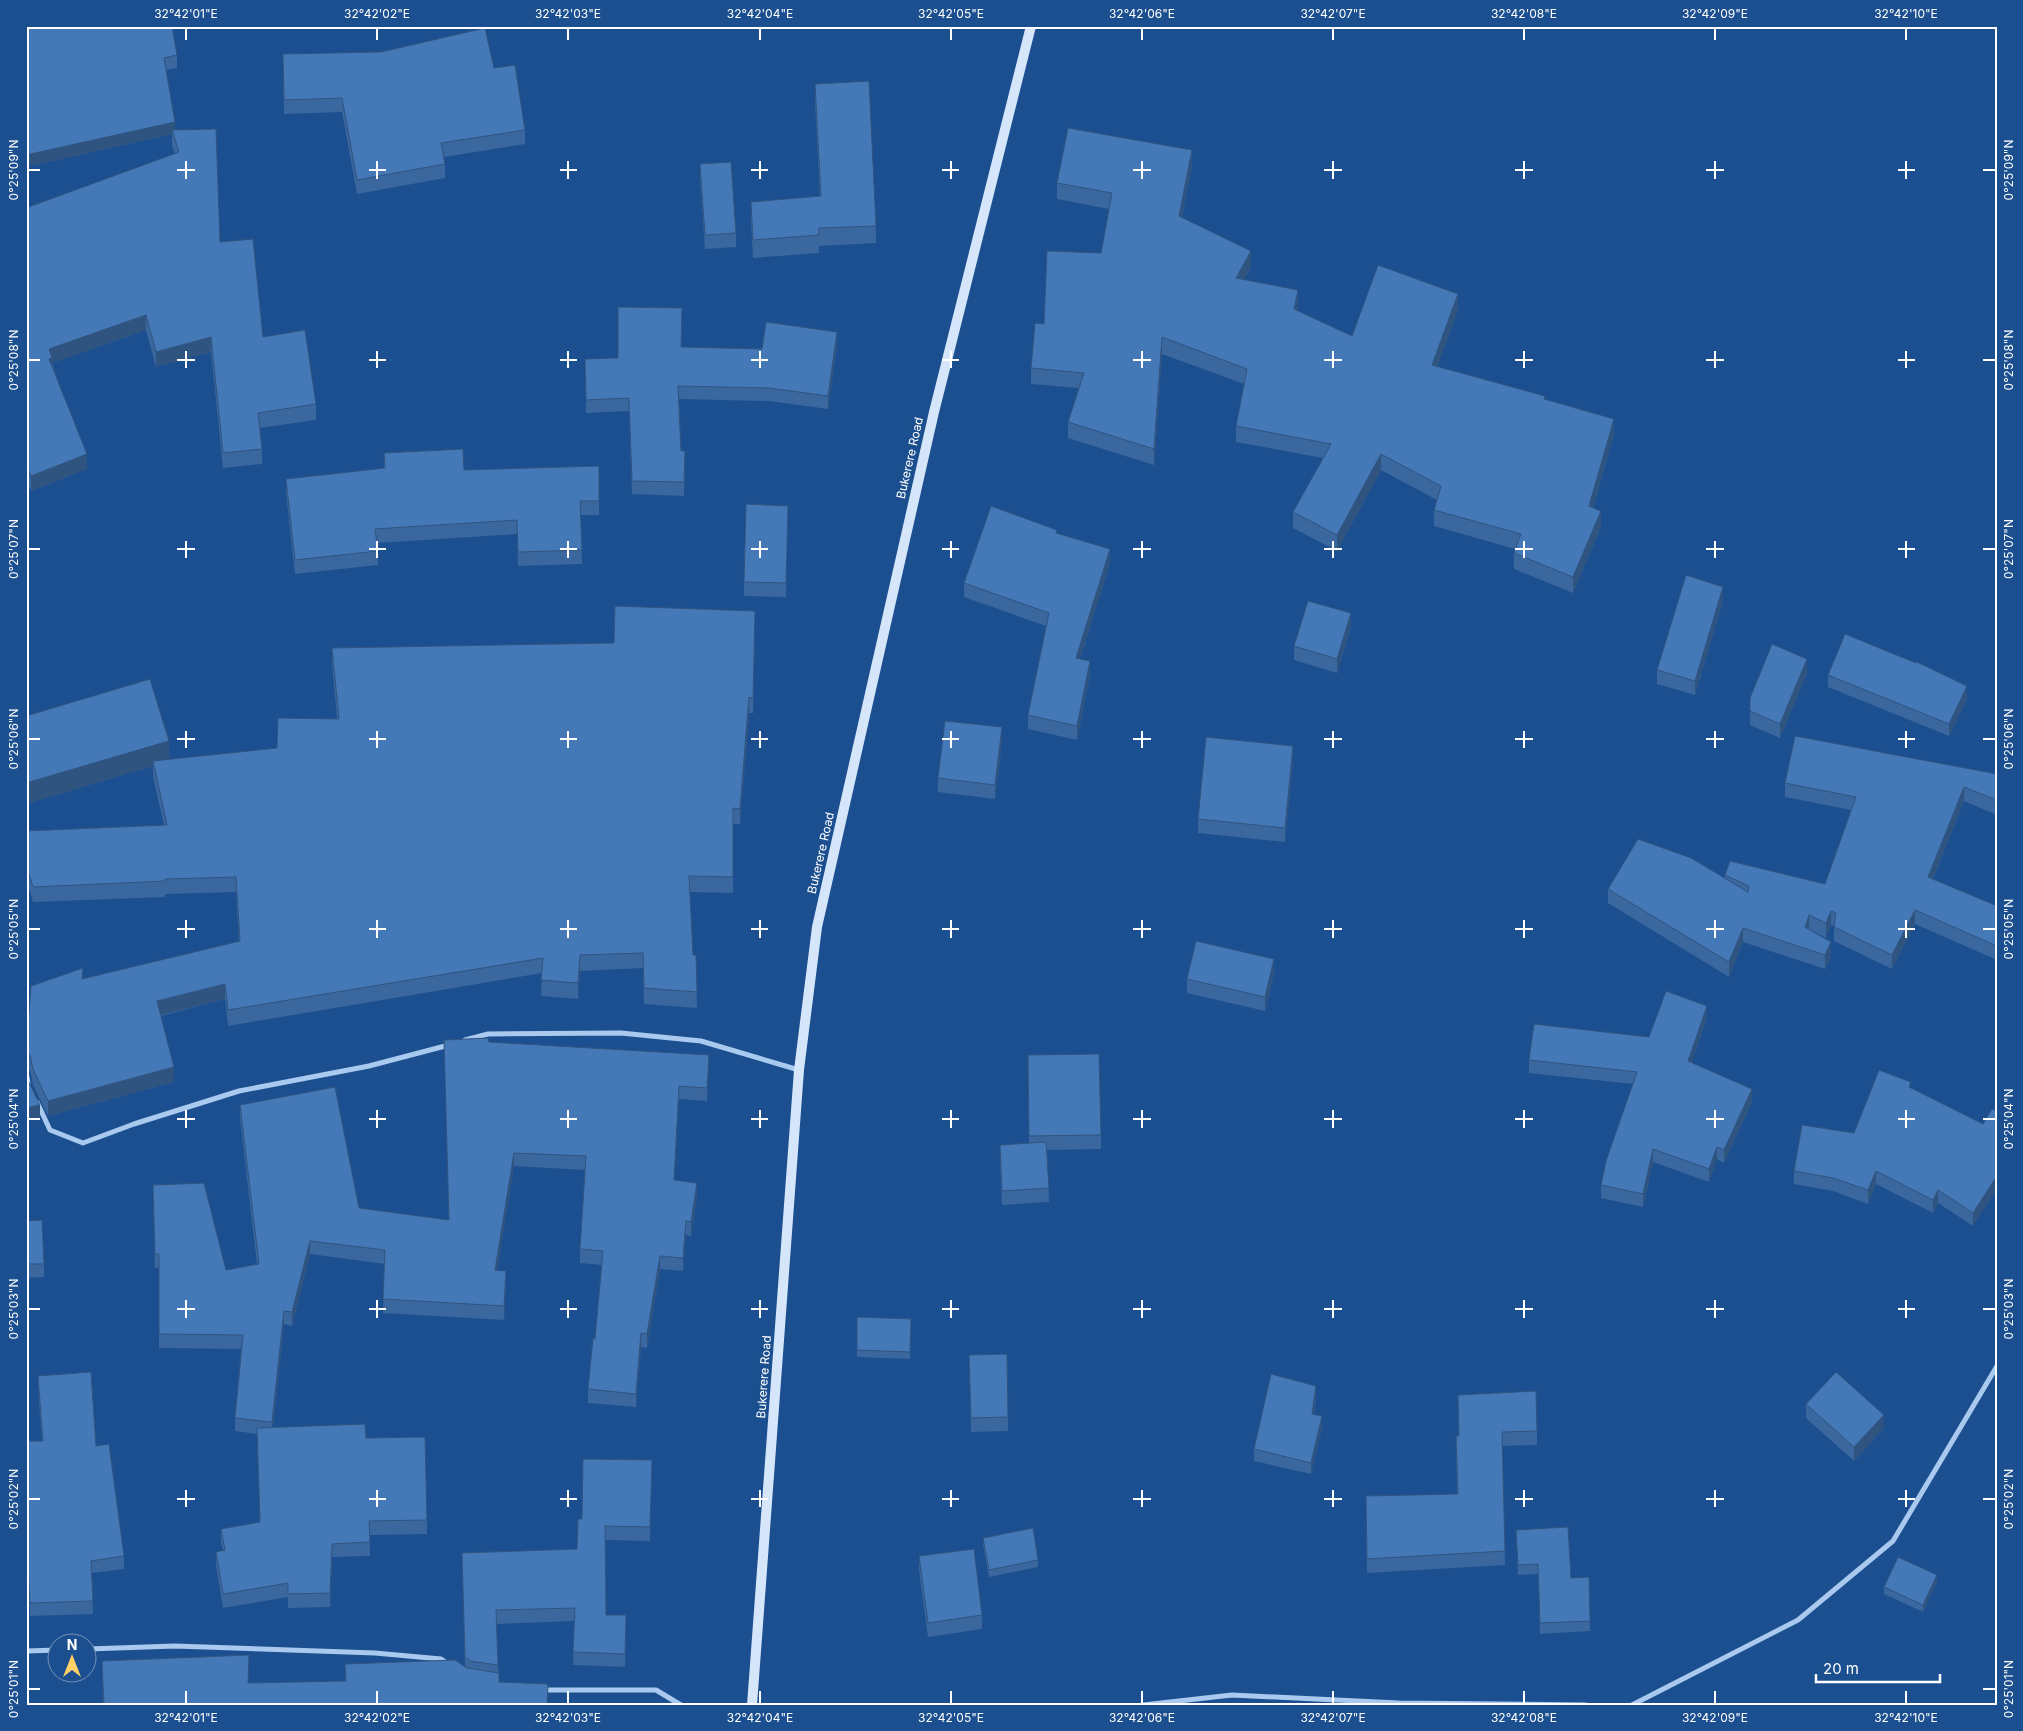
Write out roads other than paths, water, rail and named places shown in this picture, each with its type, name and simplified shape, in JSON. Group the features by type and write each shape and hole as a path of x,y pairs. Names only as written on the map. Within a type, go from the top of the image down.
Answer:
{"street":[{"name":"Bukerere Road","path":"752,1705 799,1070 820,917 934,412 1031,26"},
{"path":"460,1042 488,1034 620,1034 701,1041 799,1070"},
{"path":"33,1095 50,1130 83,1144 134,1124 239,1091 369,1066 451,1044"},
{"path":"26,1072 29,1086"},
{"path":"1632,1705 1798,1620 1893,1541 1997,1366"},
{"path":"98,1649 175,1646 375,1653 441,1660 455,1668"},
{"path":"26,1651 48,1650"},
{"path":"534,1688 552,1691 656,1690 681,1705"},
{"path":"1144,1705 1232,1695 1399,1702 1586,1705"}]}
